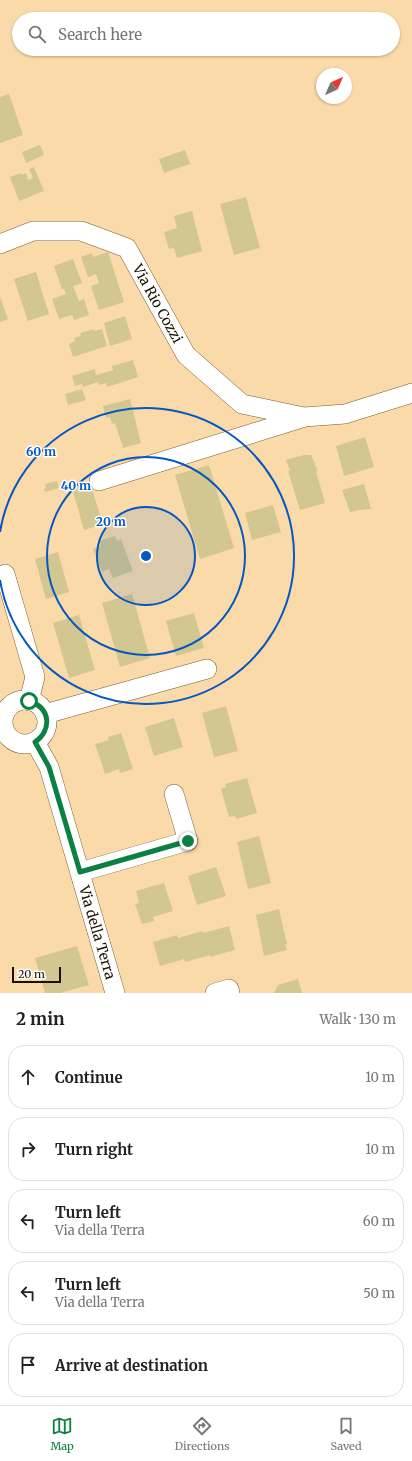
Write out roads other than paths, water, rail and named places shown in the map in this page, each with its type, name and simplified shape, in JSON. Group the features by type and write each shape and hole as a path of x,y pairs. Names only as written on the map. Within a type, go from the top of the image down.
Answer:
{"street":[{"name":"Via Rio Cozzi","path":"0,244 32,231 81,231 127,248 186,355 242,404 304,417"},
{"name":"Via Rio Cozzi","path":"98,481 304,417 345,414 412,393"},
{"path":"5,574 35,677 29,701"},
{"path":"45,714 206,669"},
{"path":"18,701 29,701 39,706 45,714 47,720 44,733 35,742 21,744 14,742 5,732 2,718 13,704 18,701"},
{"name":"Via della Terra","path":"35,742 49,767 115,993"},
{"name":"Via della Terra","path":"80,872 188,841 174,794"},
{"path":"214,993 229,989 230,993"}]}
